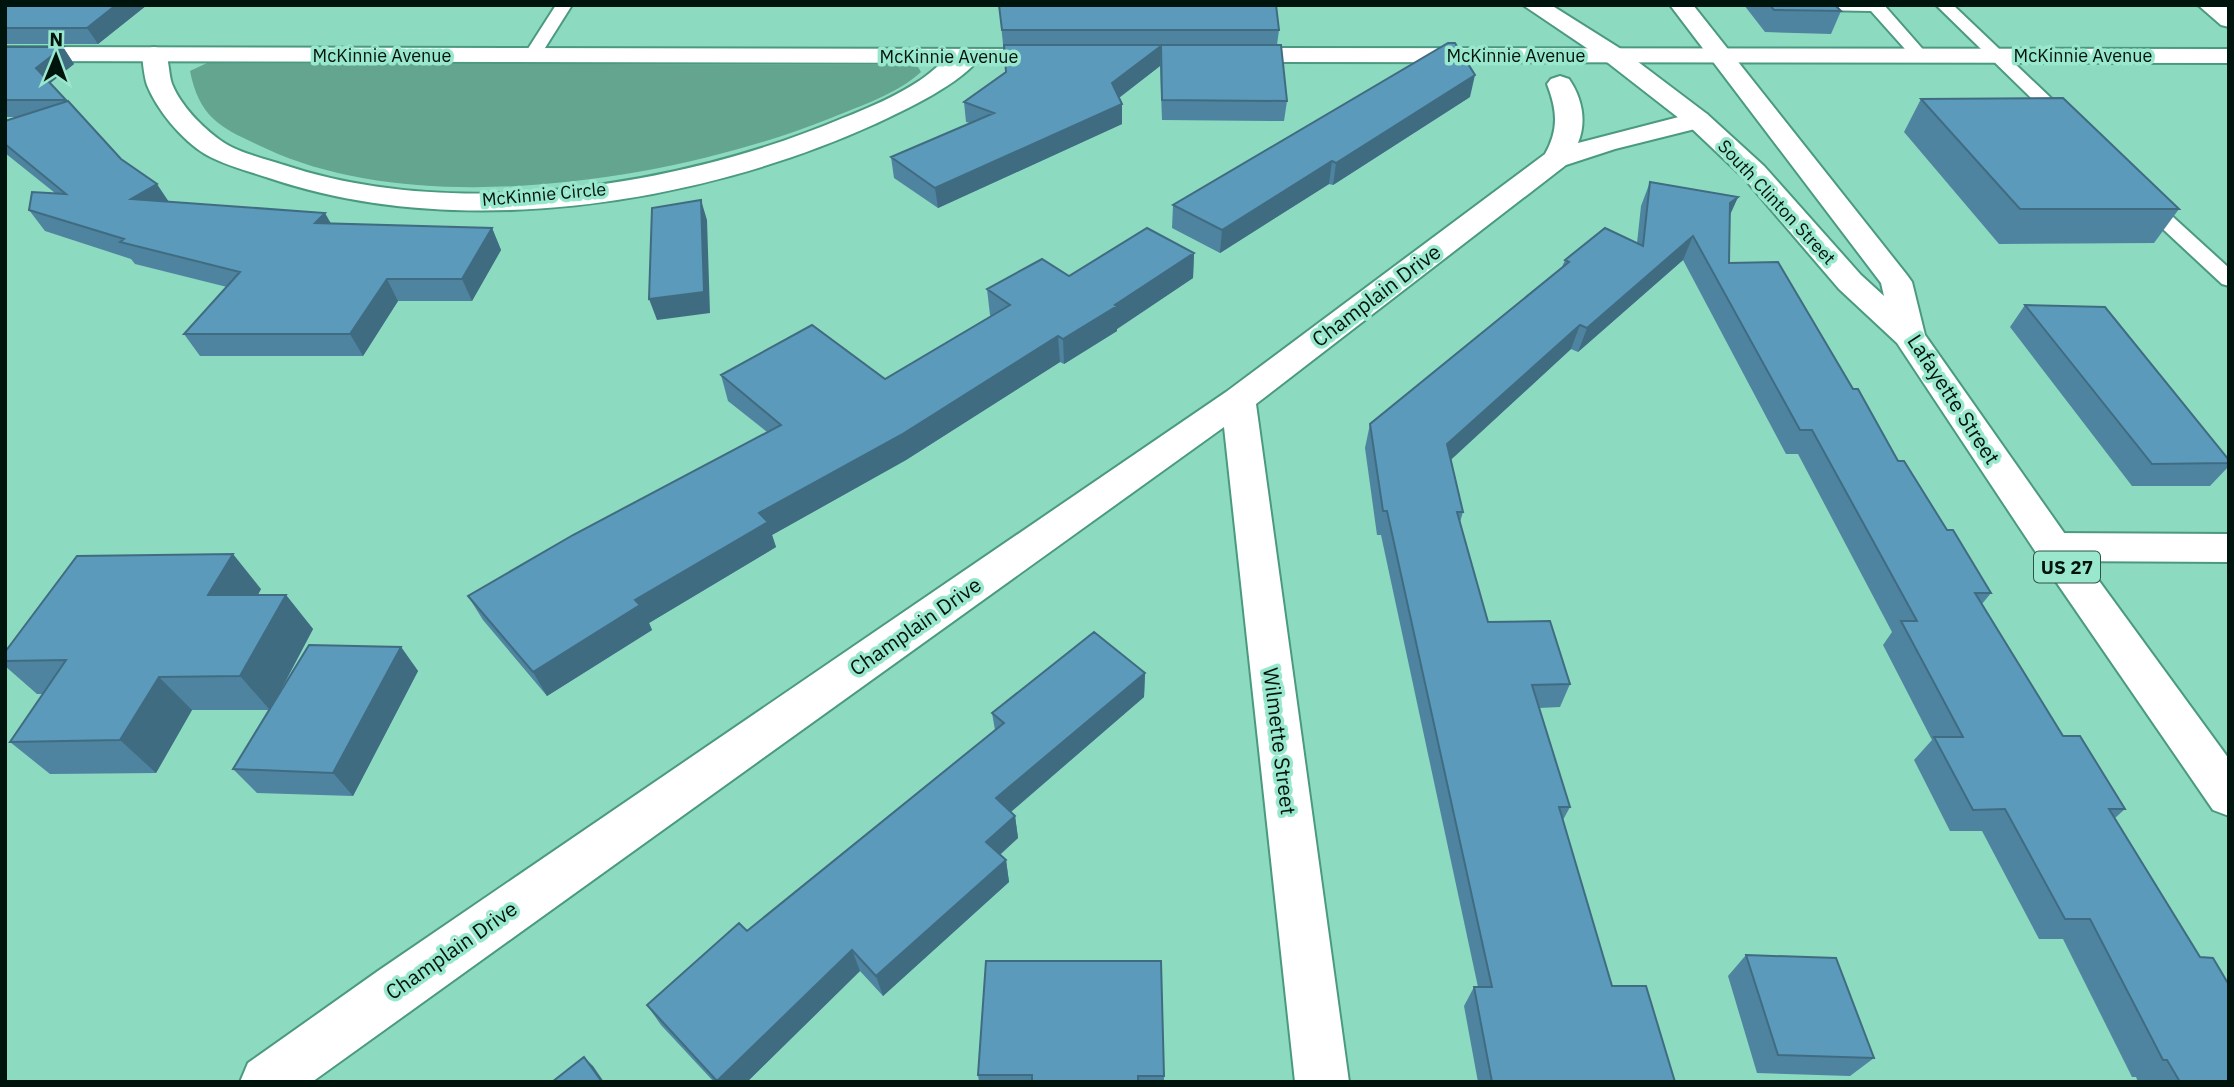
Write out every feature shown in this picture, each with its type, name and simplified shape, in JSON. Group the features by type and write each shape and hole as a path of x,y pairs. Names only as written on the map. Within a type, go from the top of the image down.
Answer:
{"main road":[{"name":"South Clinton Street","path":"1534,5 1612,54 1698,120 1754,172 1850,282 1909,336"},
{"name":"Lafayette Street","path":"1681,5 1896,282 1909,336 2053,547 2229,796"},
{"path":"2209,5 2229,20"},
{"name":"McKinnie Avenue","path":"5,54 1080,56"},
{"name":"McKinnie Circle","path":"154,54 160,85 184,120 212,146 290,179 424,200 500,199 582,193 673,180 736,164 854,124 924,89 969,56"},
{"name":"McKinnie Avenue","path":"1206,55 2229,56"},
{"path":"1556,159 1568,137 1571,111 1560,84"},
{"name":"Champlain Drive","path":"267,1082 1237,400 1556,159 1605,143 1698,120"},
{"name":"Wilmette Street","path":"1237,400 1322,1082"},
{"path":"2053,547 2229,548"}],"lane":[{"path":"532,55 564,5"},
{"path":"1817,5 1875,6 1919,54"},
{"path":"1944,5 2083,139"},
{"path":"2130,187 2229,280"}],"shaded area":[{"path":"207,63 909,65 918,67 921,72 890,93 831,118 769,140 700,159 626,174 549,184 473,187 399,183 329,171 267,149 226,129 207,112 194,88 190,71"}],"building":[{"path":"5,5 116,5 87,28 5,28"},
{"path":"999,5 1276,5 1279,30 1002,30"},
{"path":"1770,5 1835,5 1841,11 1774,10"},
{"path":"1448,43 1455,43 1475,75 1336,163 1332,161 1222,230 1173,205"},
{"path":"1004,45 1281,45 1287,101 1162,100 1161,46 1112,83 1122,104 935,188 891,157 994,113 964,102 1006,72"},
{"path":"5,47 63,47 36,68 66,100 5,100"},
{"path":"2063,98 2179,209 2020,209 1921,99"},
{"path":"68,101 121,159 157,184 131,199 325,213 315,223 492,228 462,279 387,279 350,334 184,334 240,272 120,242 124,239 29,210 32,192 66,194 5,144 5,121"},
{"path":"1650,182 1738,197 1730,203 1729,263 1778,262 1853,389 1858,389 1898,461 1904,461 1947,530 1953,530 1991,593 1975,593 2063,736 2080,736 2125,809 2109,809 2200,957 2213,958 2229,985 2229,1082 2180,1082 2167,1060 2163,1060 2090,919 2065,919 2005,809 1973,810 1934,737 1963,737 1901,621 1917,621 1812,430 1800,430 1693,236 1587,328 1580,325 1447,444 1463,512 1457,512 1488,622 1550,621 1570,684 1532,685 1570,807 1559,807 1612,986 1646,986 1675,1082 1492,1082 1474,987 1492,987 1387,511 1383,511 1370,424 1569,262 1565,260 1605,228 1643,246"},
{"path":"701,200 704,292 649,299 652,208"},
{"path":"1147,228 1194,253 1063,339 1058,336 901,435 759,513 768,522 635,600 640,605 533,672 468,596 573,535 781,425 721,375 812,325 885,379 1010,305 987,289 1042,259 1069,276"},
{"path":"2025,305 2105,307 2229,463 2152,464"},
{"path":"233,554 208,595 286,595 240,676 159,677 120,740 10,742 66,660 5,661 5,652 77,556"},
{"path":"1094,632 1145,673 996,798 1015,816 986,842 1006,860 876,976 852,950 717,1081 647,1005 739,923 747,931 1004,723 992,713"},
{"path":"309,645 401,647 333,773 233,769"},
{"path":"1746,955 1836,958 1874,1058 1778,1055"},
{"path":"986,961 1161,961 1164,1076 1138,1076 1138,1082 1032,1082 1032,1075 978,1075"},
{"path":"584,1057 602,1082 552,1082"}]}
